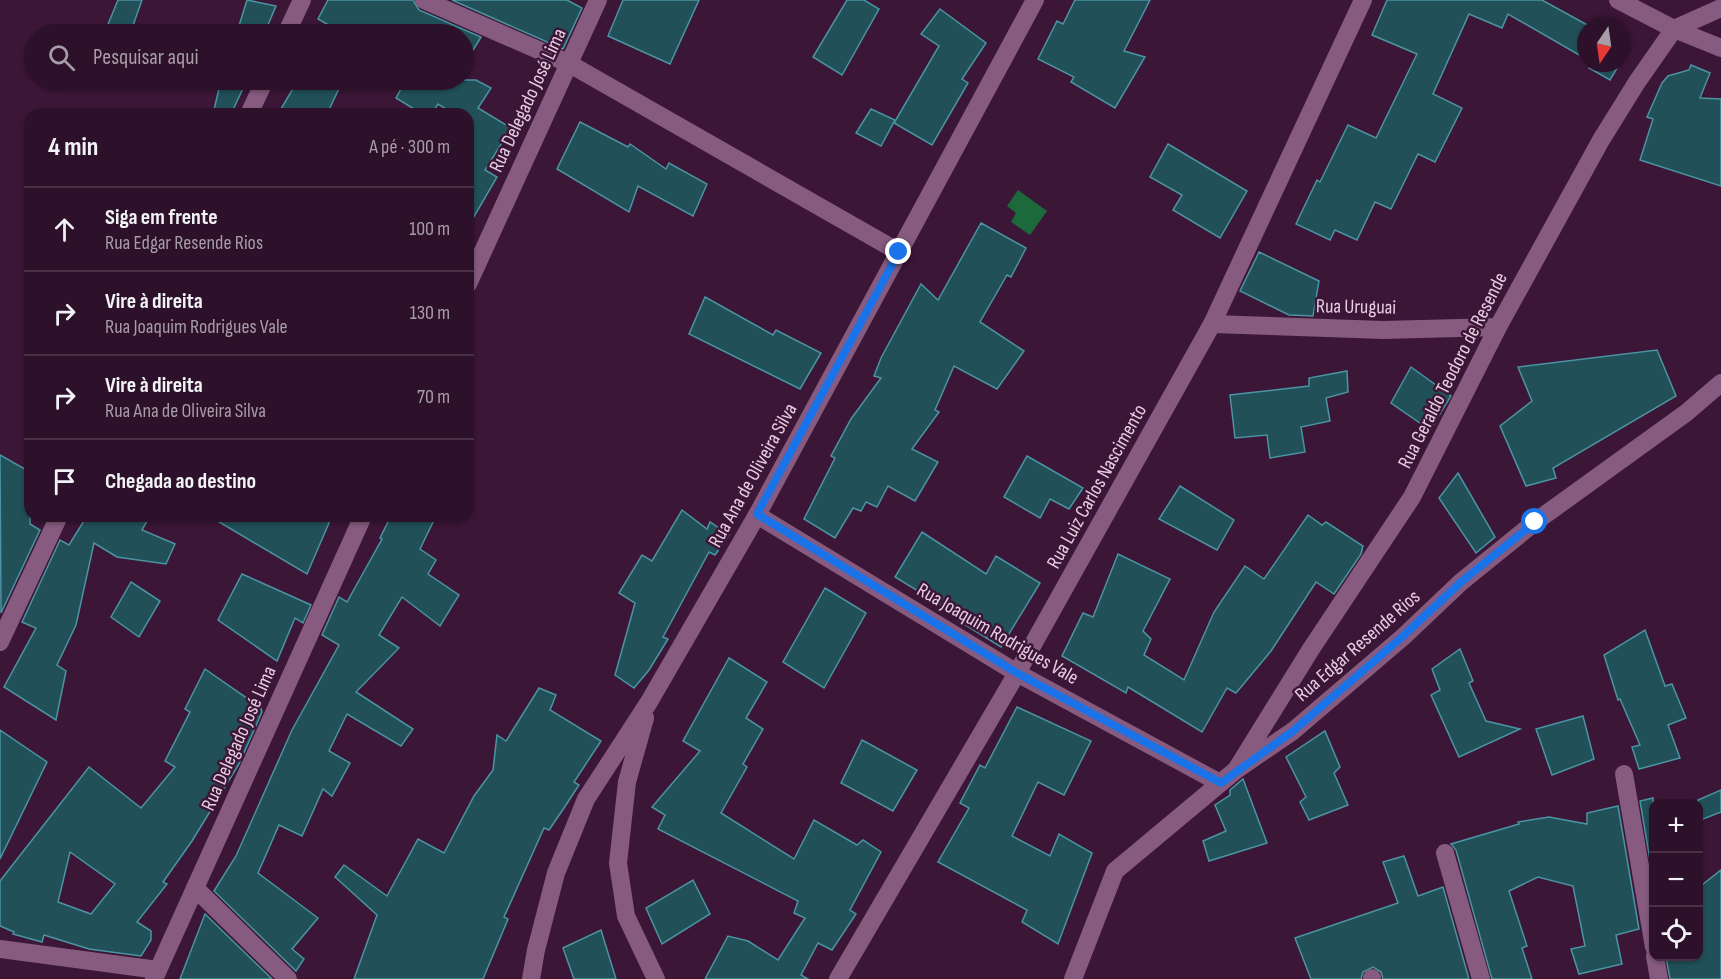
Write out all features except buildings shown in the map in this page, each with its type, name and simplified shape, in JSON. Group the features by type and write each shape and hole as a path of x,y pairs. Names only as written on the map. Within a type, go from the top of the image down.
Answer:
{"street":[{"path":"291,24 302,0"},
{"path":"424,0 568,63 899,252"},
{"name":"Rua Delegado José Lima","path":"474,271 598,0"},
{"name":"Rua Ana de Oliveira Silva","path":"531,979 556,873 586,799 649,702 757,514 1035,0"},
{"name":"Rua Luiz Carlos Nascimento","path":"838,979 1017,673 1212,324 1363,0"},
{"path":"1618,0 1674,30 1721,48"},
{"name":"Rua Geraldo Teodoro de Resende","path":"1236,770 1311,649 1412,497 1498,327 1601,140 1636,82 1674,30 1721,8"},
{"path":"252,108 260,90"},
{"name":"Rua Uruguai","path":"1212,324 1383,330 1498,327"},
{"name":"Rua Edgar Resende Rios","path":"1072,979 1115,871 1236,770 1293,731 1402,637 1461,582 1535,522 1686,413 1721,383"},
{"name":"Rua Joaquim Rodrigues Vale","path":"757,514 1017,673 1221,783"},
{"path":"0,642 56,522"},
{"name":"Rua Delegado José Lima","path":"156,975 360,522"},
{"path":"649,702 627,782 618,863 626,916 656,979"},
{"path":"1624,774 1649,923"},
{"path":"1445,852 1481,979"},
{"path":"195,888 288,979"},
{"path":"0,948 156,975"},
{"path":"1656,961 1659,979"}],"shaded area":[{"path":"1018,190 1047,211 1030,235 1011,222 1016,213 1007,206"}],"route":[{"path":"899,252 757,514 1017,673 1221,783 1293,731 1402,637 1461,582 1535,522"}]}
